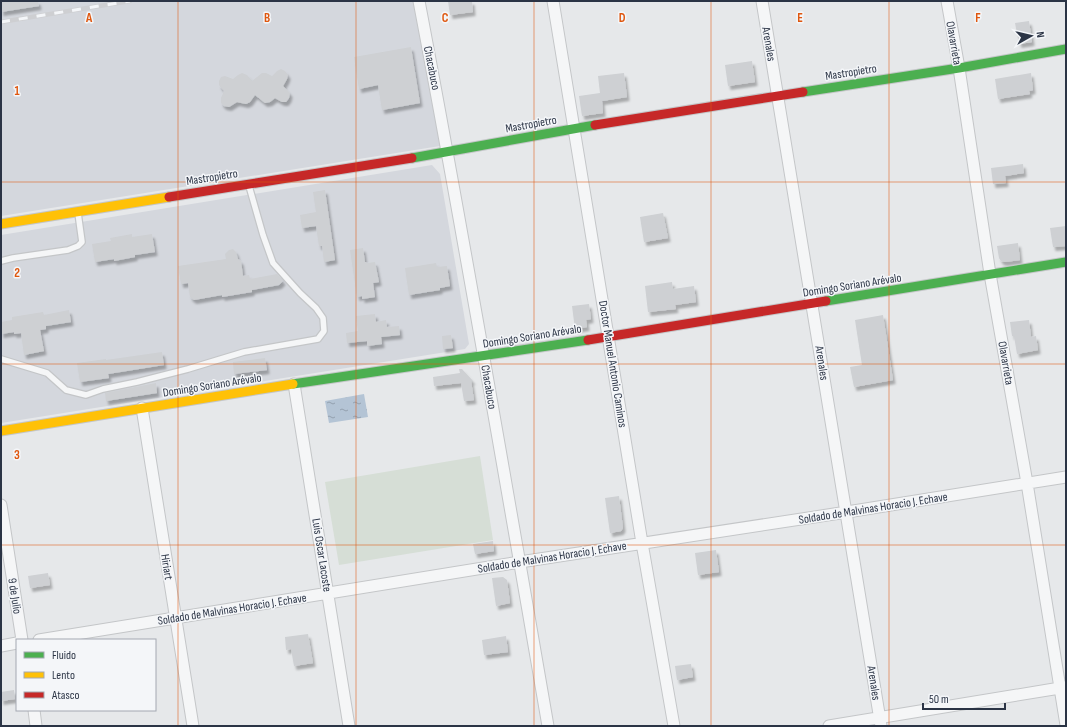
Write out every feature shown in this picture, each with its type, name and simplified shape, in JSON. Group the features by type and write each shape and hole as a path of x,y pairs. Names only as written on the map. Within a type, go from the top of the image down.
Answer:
{"street":[{"name":"Chacabuco","path":"419,1 448,152 548,726"},
{"name":"Doctor Manuel Antonio Caminos","path":"553,1 642,543 674,726"},
{"name":"Arenales","path":"762,1 847,512 880,722"},
{"name":"Olavarrieta","path":"947,1 959,68 990,274 1063,688 1066,725"},
{"name":"Mastropietro","path":"1,224 448,152 574,128 959,68 1066,49"},
{"name":"Domingo Soriano Arévalo","path":"1,430 608,337 1066,262"},
{"name":"Luis Oscar Lacoste","path":"294,384 349,726"},
{"name":"Hiriart","path":"142,408 193,726"},
{"name":"Soldado de Malvinas Horacio J. Echave","path":"45,639 520,562 1066,477"},
{"name":"9 de Julio","path":"1,505 22,639"},
{"path":"1,646 16,643"},
{"path":"829,726 880,722 1063,688"},
{"path":"34,711 36,726"}],"lane":[{"path":"1,359 48,373 66,390 86,395 103,389 181,371 244,352 318,339 324,331 323,318 316,308 300,293 273,263 248,184"},
{"path":"1,261 68,250 78,246 82,242 78,211"}],"shaded area":[{"path":"1,1 413,1 440,146 1,216"},
{"path":"432,165 440,174 469,344 465,349 1,423 1,235"},
{"path":"480,456 493,540 339,565 325,482"}],"water":[{"path":"364,394 368,417 329,423 325,401"}],"building":[{"path":"1,1 38,1 39,6 1,12"},
{"path":"448,1 472,1 473,12 450,15"},
{"path":"1029,21 1032,42 1019,44 1015,23"},
{"path":"411,47 420,103 382,110 378,85 359,89 354,57"},
{"path":"752,61 755,82 728,86 725,65"},
{"path":"281,69 288,75 283,86 290,93 286,102 282,102 275,98 270,102 265,103 255,95 250,102 246,104 237,102 229,107 224,106 221,103 221,98 224,91 219,85 221,77 225,76 233,79 242,73 247,75 252,81 262,73 272,76"},
{"path":"624,73 627,97 602,101 603,113 582,116 579,96 600,93 598,76"},
{"path":"1031,73 1033,90 1029,91 1030,94 998,99 995,79"},
{"path":"1023,164 1024,173 1005,176 1006,183 993,184 991,168"},
{"path":"325,190 335,260 324,262 322,246 319,246 316,226 302,228 300,215 316,212 313,192"},
{"path":"663,213 668,238 644,242 640,217"},
{"path":"1066,226 1066,246 1053,247 1050,228"},
{"path":"132,234 132,237 152,234 155,252 135,255 135,257 114,261 114,259 95,262 92,244 111,241 110,238"},
{"path":"1018,243 1020,260 1005,262 1001,261 997,246"},
{"path":"363,248 365,262 375,262 379,282 373,283 375,297 362,299 362,296 357,297 350,250"},
{"path":"233,249 236,252 238,259 241,261 243,276 249,275 250,279 277,274 283,281 279,285 252,290 252,292 194,300 190,297 188,283 181,284 178,266 226,259 225,254 229,250"},
{"path":"436,263 437,267 447,266 450,286 440,288 440,290 409,295 405,268"},
{"path":"672,282 673,289 694,286 696,302 675,305 676,309 648,312 645,286"},
{"path":"589,304 591,319 586,320 587,327 575,329 572,306"},
{"path":"69,310 71,322 46,326 46,329 40,330 44,351 24,355 21,333 14,334 14,332 1,334 1,322 12,320 12,317 43,312 44,315"},
{"path":"375,314 376,322 386,320 387,327 399,326 400,335 381,337 382,344 367,346 367,341 347,343 346,333 358,331 356,316"},
{"path":"883,315 893,380 854,387 850,367 862,365 855,320"},
{"path":"1029,320 1031,337 1036,336 1038,350 1017,354 1010,322"},
{"path":"451,335 453,348 443,349 442,336"},
{"path":"162,352 164,365 108,374 109,378 80,382 77,363"},
{"path":"265,358 267,370 234,374 233,362"},
{"path":"459,369 462,369 473,381 471,381 474,400 464,401 461,383 434,386 433,377 460,373"},
{"path":"156,383 157,393 106,401 105,393"},
{"path":"619,496 623,528 621,531 610,533 605,498"},
{"path":"493,541 494,551 475,554 473,544"},
{"path":"716,550 719,572 698,575 695,553"},
{"path":"48,573 50,585 30,588 28,576"},
{"path":"503,577 507,580 510,603 496,606 492,578"},
{"path":"308,634 313,663 294,666 291,649 286,650 285,637"},
{"path":"506,636 508,652 484,655 482,640"},
{"path":"691,664 693,677 677,680 675,666"},
{"path":"14,690 15,699 1,701 1,692"}],"railway":[{"path":"1,22 130,1"}],"traffic: fast":[{"path":"803,92 959,68 1066,49"},
{"path":"412,158 595,125"},
{"path":"826,301 1066,262"},
{"path":"293,384 588,340"}],"traffic: slow":[{"path":"1,224 169,197"},
{"path":"1,431 293,384"}],"traffic: jam":[{"path":"595,125 803,92"},
{"path":"169,197 412,158"},
{"path":"588,340 826,301"}]}
